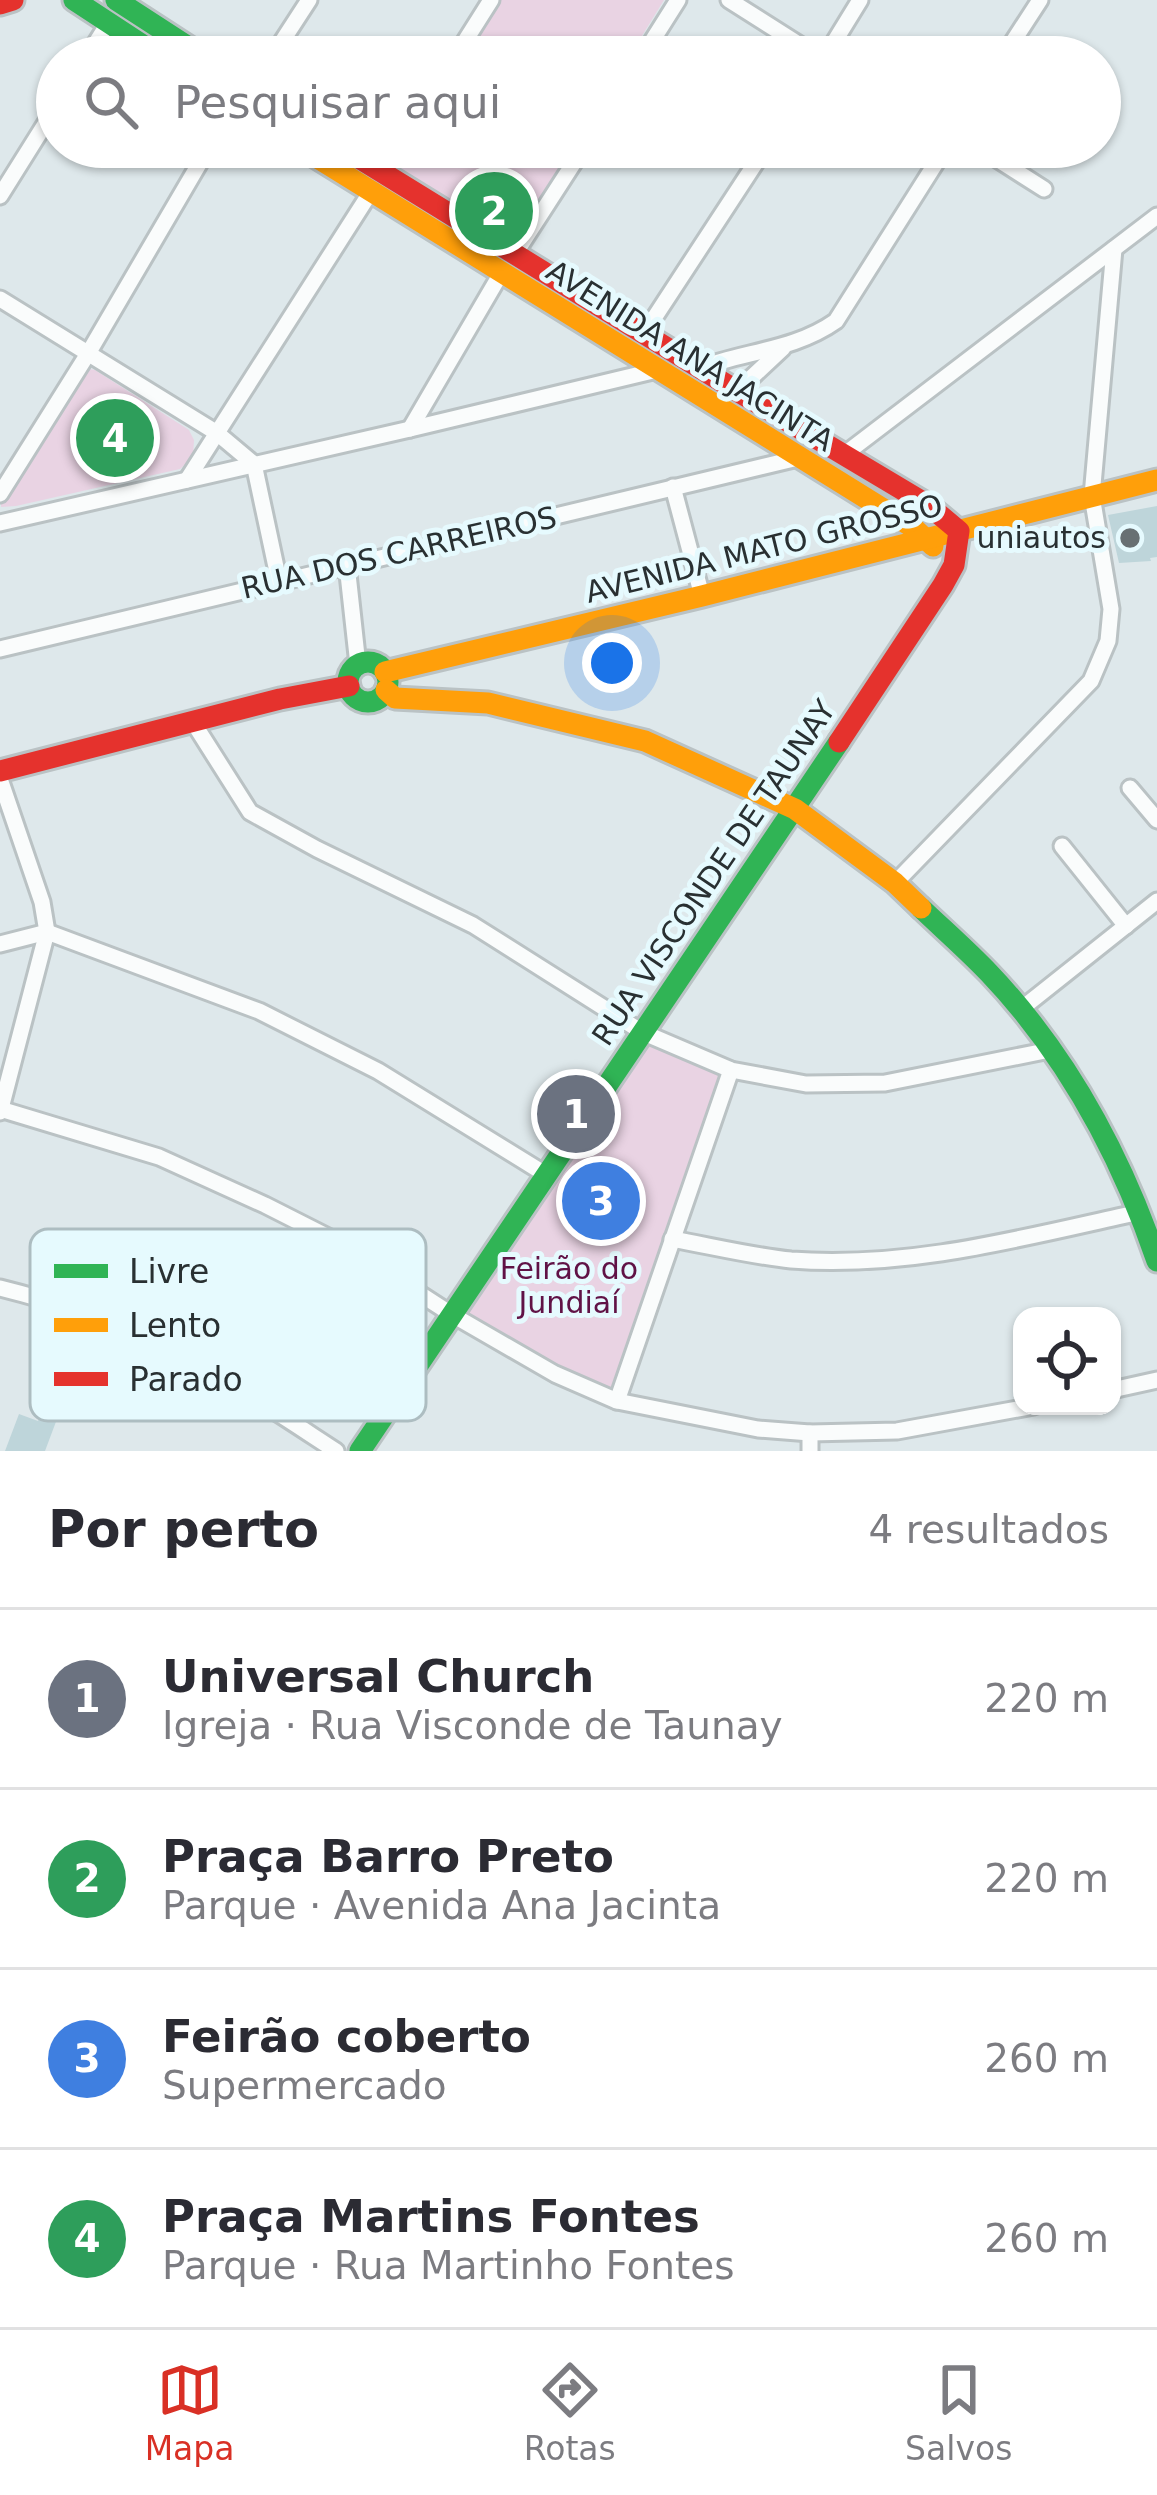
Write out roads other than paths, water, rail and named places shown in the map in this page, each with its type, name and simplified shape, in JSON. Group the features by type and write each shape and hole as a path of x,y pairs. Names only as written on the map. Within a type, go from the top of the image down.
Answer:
{"main road":[{"path":"0,4 13,0"},
{"path":"74,0 118,7 168,36"},
{"path":"118,7 142,36"},
{"name":"AVENIDA ANA JACINTA","path":"332,168 914,528 926,540"},
{"name":"AVENIDA ANA JACINTA","path":"376,168 928,505 958,531"},
{"path":"577,319 592,299"},
{"path":"856,493 871,470"},
{"name":"AVENIDA MATO GROSSO","path":"386,681 1157,480"},
{"name":"RUA VISCONDE DE TAUNAY","path":"426,1352 796,808 954,565 958,531"},
{"path":"926,540 954,565"},
{"path":"0,775 280,699 353,676 370,663 381,668 395,698 488,704 645,741 796,808 895,883 990,974 1050,1049 1106,1137 1157,1261"},
{"path":"353,676 355,697 366,702 378,699 386,681"},
{"name":"RUA VISCONDE DE TAUNAY","path":"360,1451 380,1421"}],"street":[{"path":"286,36 309,0"},
{"path":"468,36 491,0"},
{"path":"655,36 678,0"},
{"path":"729,0 788,36"},
{"path":"836,36 860,0"},
{"path":"1017,36 1040,0"},
{"path":"100,36 118,7"},
{"path":"0,196 36,139"},
{"path":"0,494 197,168"},
{"path":"515,254 570,168"},
{"path":"645,332 752,168"},
{"path":"700,368 785,346 836,321 933,168"},
{"path":"1011,168 1044,189"},
{"path":"187,480 370,193"},
{"path":"844,454 1157,216"},
{"path":"895,883 1091,681 1108,641 1112,609 1092,496 1114,249"},
{"path":"410,429 500,275"},
{"path":"0,299 218,433 254,464 279,581"},
{"path":"737,391 785,346"},
{"path":"0,523 658,369"},
{"name":"RUA DOS CARREIROS","path":"0,649 798,458"},
{"path":"673,488 702,596"},
{"path":"347,565 353,676"},
{"path":"193,722 250,812 473,926 642,1032 730,1070 806,1084 884,1083 1050,1049"},
{"path":"0,775 42,902 47,932 0,1110 159,1157 311,1229"},
{"path":"1130,788 1157,820"},
{"path":"1062,846 1126,926"},
{"path":"1020,1010 1157,901"},
{"path":"0,944 47,932 260,1011 378,1072 545,1174"},
{"path":"617,1401 730,1070"},
{"path":"672,1239 791,1260 886,1260 961,1252 1140,1211"},
{"path":"0,1288 30,1295"},
{"path":"426,1298 555,1374 617,1401 758,1430 897,1431 1013,1410"},
{"path":"1121,1388 1157,1380"},
{"path":"290,1421 336,1451"},
{"path":"810,1432 810,1451"}],"place":[{"name":"Praça Barro Preto","path":"494,211"},
{"name":"Praça Martins Fontes","path":"115,438"},
{"name":"uniautos","path":"1130,538"},
{"name":"Universal Church","path":"576,1114"},
{"name":"Feirão coberto","path":"601,1201"}],"park label":[{"name":"Feirão do Jundiaí","path":"569,1286"}]}
